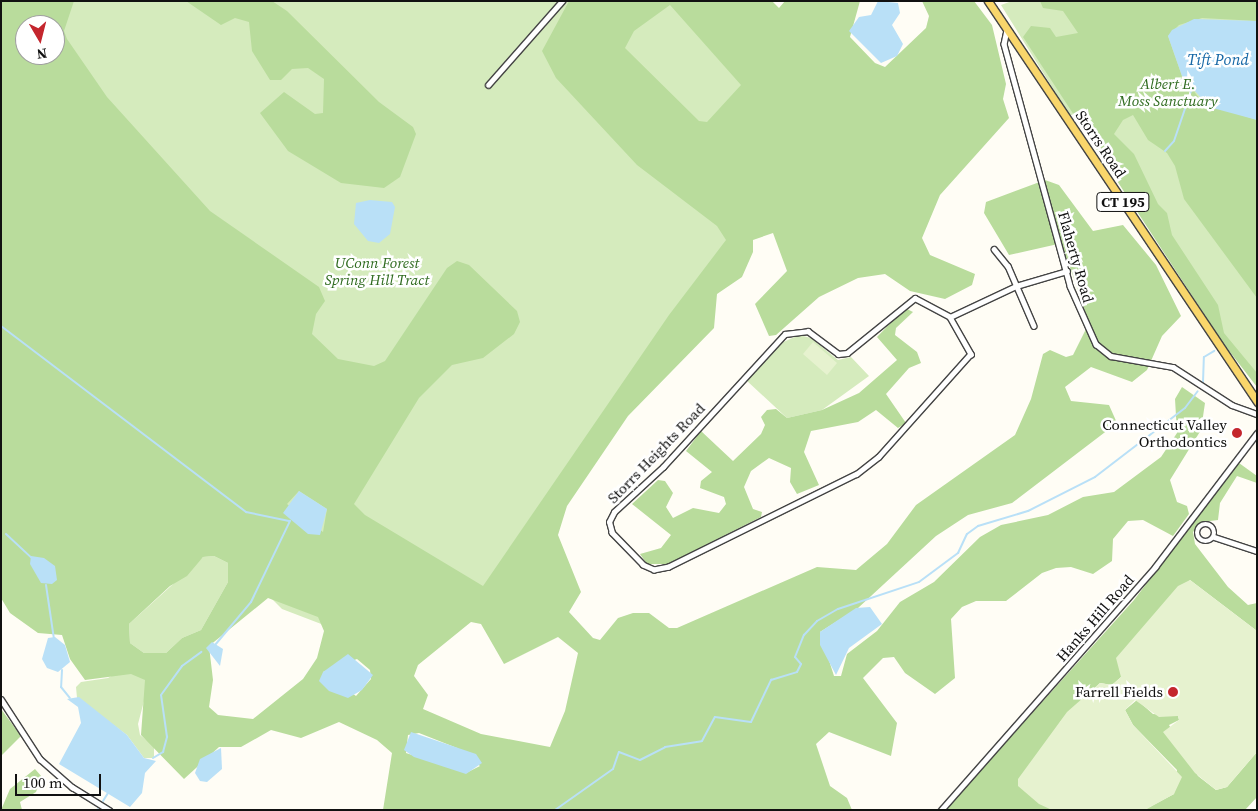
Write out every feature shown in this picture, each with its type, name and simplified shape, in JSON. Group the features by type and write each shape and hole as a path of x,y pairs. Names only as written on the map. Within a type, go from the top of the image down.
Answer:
{"main road":[{"name":"Storrs Road","path":"989,2 1257,402"}],"street":[{"path":"488,84 562,1"},
{"name":"Flaherty Road","path":"1008,28 1004,44 1076,306 1102,352 1173,367 1232,405 1257,414"},
{"path":"994,250 1002,255 1034,326"},
{"path":"950,317 1016,286 1067,271"},
{"name":"Storrs Heights Road","path":"915,298 927,301 950,317 971,354 966,364 879,457 856,474 690,558 654,570 612,533 609,522 614,512 669,461 785,334 808,331 838,354 860,345 915,298"},
{"name":"Hanks Hill Road","path":"941,810 1143,581 1257,433"},
{"path":"1214,538 1211,525 1198,529 1202,542 1214,538 1257,551"},
{"path":"1,699 40,759 72,787 109,810"}],"green space":[{"name":"UConn Forest Spring Hill Tract","path":"1,1 738,1 828,144 714,257 516,548 467,608 397,653 282,609 261,588 1,213"},
{"path":"1,1 74,1 65,28 65,15 15,15 15,65 65,65 65,34 107,97 210,211 319,287 325,301 316,314 312,334 338,359 374,366 385,361 447,268 457,261 469,265 517,311 520,322 514,334 483,358 452,365 419,398 354,504 365,515 483,586 669,315 726,240 717,226 637,165 556,78 542,51 569,1 772,1 779,8 785,1 860,1 850,37 875,63 885,67 926,28 929,16 922,1 974,1 992,25 1006,84 1003,99 1009,118 940,195 922,238 930,255 975,274 972,285 945,299 910,291 885,274 858,278 819,297 776,335 769,336 755,304 787,271 773,233 753,240 753,252 742,277 717,294 714,328 628,416 567,506 558,535 581,592 569,612 593,638 600,640 618,618 633,613 649,613 669,628 677,628 817,567 856,570 887,544 916,505 1015,435 1031,399 1043,354 1050,350 1066,357 1073,355 1089,323 1068,261 1058,244 1009,255 984,213 986,202 1045,180 1059,185 1093,231 1123,225 1156,265 1181,316 1162,336 1147,370 1132,382 1091,367 1065,387 1071,401 1109,405 1117,423 1012,503 968,515 936,536 858,608 820,632 834,676 841,676 847,654 877,631 900,602 934,582 980,537 1001,525 1048,515 1083,497 1114,492 1161,457 1177,433 1175,399 1182,387 1205,403 1201,430 1170,480 1177,502 1187,506 1189,514 1173,536 1143,520 1128,521 1113,539 1112,561 1093,574 1071,567 1056,568 1042,573 1006,601 976,601 962,607 951,619 955,678 935,694 905,673 894,657 883,658 863,678 897,723 891,756 829,732 816,744 830,786 847,798 852,810 383,810 392,753 377,740 339,722 301,738 271,730 241,747 219,747 184,779 141,735 145,680 131,674 85,680 70,659 62,635 38,633 10,613 1,598","holes":["670,5 741,85 707,122 699,121 625,48 634,31","299,491 327,509 323,532 287,504","214,556 228,563 228,582 201,630 182,638 166,653 144,653 130,643 129,624 170,586 187,576 203,557","268,598 318,617 324,631 317,658 303,679 253,719 218,715 209,707 213,680 209,646","471,622 481,624 504,664 558,637 578,653 565,711 550,747 481,734 423,709 428,695 414,676 418,665","357,659 370,670 371,679 356,696 323,672","419,733 457,748 480,766 466,773 406,753 408,735"]},
{"path":"186,1 272,1 287,11 379,102 413,127 416,134 400,177 384,188 341,183 288,151 260,113 284,92 315,114 323,113 324,79 308,68 292,69 281,80 270,80 252,51 249,22 235,18 221,25"},
{"name":"Albert E. Moss Sanctuary","path":"1012,1 1257,1 1257,376 1219,333 1075,113 1070,116 1001,5"},
{"name":"Albert E. Moss Sanctuary","path":"1040,1 1257,1 1257,21 1202,18 1179,25 1168,36 1182,76 1203,103 1257,120 1257,298 1184,199 1175,166 1167,153 1148,140 1133,115 1123,120 1114,134 1134,154 1158,204 1167,213 1172,235 1218,305 1224,333 1257,373 1257,387 1223,343 1023,37 1031,26 1050,28 1056,37 1078,33 1063,11 1043,8"},
{"path":"905,308 913,312 896,328 895,335 917,352 921,363 909,368 886,394 906,423 898,428 876,410 858,422 811,431 804,452 819,485 797,494 790,482 791,468 769,458 751,471 744,487 753,509 762,512 761,517 668,564 647,564 640,554 661,548 671,535 632,504 658,480 665,481 673,493 666,507 673,518 693,508 719,513 726,504 724,497 700,488 701,481 712,472 686,451 701,431 733,461 761,434 765,425 761,417 767,410 776,409 787,418 822,410 859,393 897,360 877,337"},
{"path":"799,335 811,338 838,360 851,357 869,376 822,410 787,418 746,380 779,344"},
{"path":"813,342 837,363 827,375 803,354"},
{"path":"1239,463 1257,476 1257,483 1237,476 1220,503 1218,520 1202,522 1193,532 1195,544 1228,587 1248,605 1257,603 1257,631 1190,580 1121,677 1112,685 1100,683 1060,722 1058,809 1062,810 945,810 1134,600"},
{"path":"214,556 228,563 228,582 201,630 182,638 166,653 144,653 130,643 129,624 203,557"},
{"name":"Farrell Fields","path":"1190,580 1257,631 1257,752 1227,787 1216,790 1195,773 1163,732 1179,720 1178,716 1159,717 1135,700 1125,710 1133,725 1182,777 1174,794 1145,810 1052,810 1039,804 1018,786 1018,779 1067,712 1100,683 1112,685 1121,677 1116,658 1178,586"},
{"path":"127,667 149,682 138,724 140,735 154,746 154,758 144,758 127,735 77,698 76,687 81,682 108,678"},
{"path":"1137,700 1153,714 1178,716 1179,720 1169,725 1198,776 1216,790 1227,787 1257,752 1257,797 1245,810 1144,810 1174,794 1177,770 1133,725 1125,710"},
{"path":"1,709 21,736 1,756"},
{"path":"35,769 42,777 36,792 20,802 22,810 1,810 10,789"}],"water":[{"path":"878,1 898,3 900,13 892,25 903,44 897,56 881,63 849,31 859,17 871,15"},
{"name":"Tift Pond","path":"1194,19 1257,21 1257,120 1209,107 1182,76 1168,36 1172,30"},
{"path":"370,200 392,202 395,207 390,234 379,243 368,241 354,224 356,203"},
{"path":"299,491 327,509 320,535 308,534 283,513"},
{"path":"31,556 44,558 55,566 57,580 52,584 41,583 30,564"},
{"path":"870,607 882,624 849,648 836,675 820,645 820,632 856,608"},
{"path":"55,637 65,645 70,662 58,672 47,668 42,659 48,638"},
{"path":"212,642 223,649 220,666 206,648"},
{"path":"348,654 373,675 362,690 348,698 329,691 319,681 323,672"},
{"path":"79,697 127,735 144,758 156,761 145,773 142,793 130,807 59,764 81,723 78,707 67,699"},
{"path":"411,732 476,754 482,763 466,774 414,757 404,750"},
{"path":"221,748 222,769 207,782 200,781 195,773 200,759"}],"waterway":[{"path":"1165,151 1174,141 1192,88"},
{"path":"1,326 246,512 289,521"},
{"path":"1203,382 1204,357 1214,351"},
{"path":"555,810 613,769 619,752 640,760 665,747 702,741 715,717 751,722 771,680 797,672 801,664 795,657 804,635 817,621 838,609 919,582 958,553 967,534 978,526 1028,511 1095,477 1185,408 1198,391"},
{"path":"215,645 251,602 290,521"},
{"path":"6,534 32,558"},
{"path":"46,585 54,639"},
{"path":"153,758 163,752 167,737 161,695 182,666 201,652"},
{"path":"62,670 61,687 70,698"},
{"path":"103,801 108,793"}],"place":[{"name":"Connecticut Valley Orthodontics","path":"1237,433"},
{"name":"Farrell Fields","path":"1173,692"}]}
